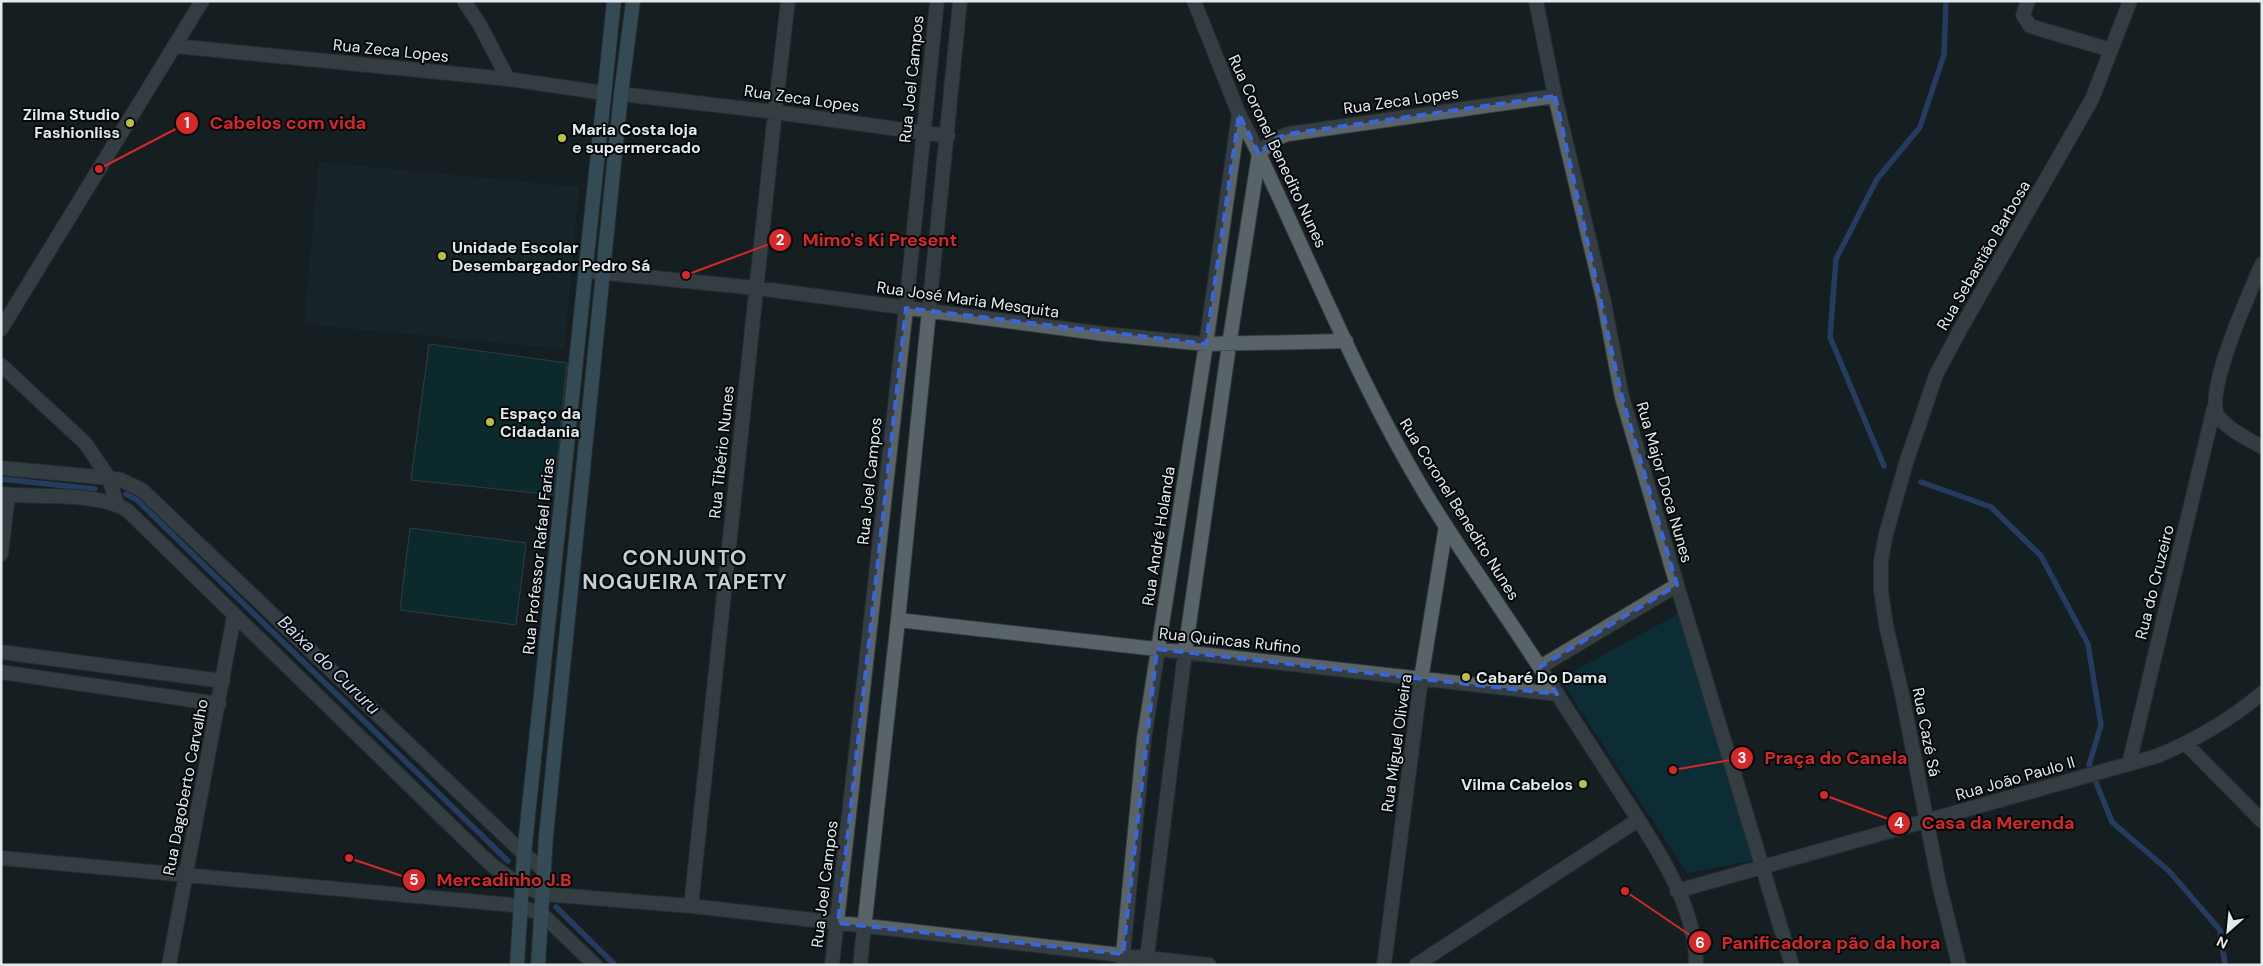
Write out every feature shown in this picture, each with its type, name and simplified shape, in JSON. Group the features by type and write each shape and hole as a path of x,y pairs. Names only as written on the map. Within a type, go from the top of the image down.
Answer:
{"main road":[{"name":"Rua Professor Rafael Farias","path":"517,965 524,854 614,1"},
{"path":"538,965 544,870 621,94 632,1"}],"street":[{"path":"1,328 202,1"},
{"path":"464,1 480,25 508,79"},
{"name":"Rua Tibério Nunes","path":"691,906 788,1"},
{"name":"Rua Joel Campos","path":"832,965 906,308 937,1"},
{"path":"860,965 898,620 948,136 960,1"},
{"name":"Rua Coronel Benedito Nunes","path":"1194,1 1239,114 1260,154 1382,418 1416,479 1638,820 1677,891 1691,927 1694,963"},
{"name":"Rua Major Doca Nunes","path":"1536,1 1555,96 1604,302 1622,397 1792,965"},
{"path":"2028,1 2024,15 2030,26 2111,50"},
{"name":"Rua Sebastião Barbosa","path":"1886,534 1906,463 1936,375 2092,99 2130,1"},
{"name":"Rua Zeca Lopes","path":"174,46 508,79 604,93"},
{"name":"Rua Zeca Lopes","path":"621,94 775,112 948,136"},
{"name":"Rua Zeca Lopes","path":"1260,154 1272,140 1288,134 1555,96"},
{"name":"Rua André Holanda","path":"1123,960 1144,740 1206,344 1239,114"},
{"path":"1146,961 1185,652 1229,345 1260,154"},
{"name":"Rua do Cruzeiro","path":"2128,764 2214,408 2222,366 2262,264"},
{"name":"Rua José Maria Mesquita","path":"586,271 756,288 1105,334 1206,344 1346,341"},
{"path":"1,365 86,443 109,478 117,504"},
{"path":"2214,408 2218,417 2262,447"},
{"path":"1,468 109,478 132,484 142,490 524,854 544,870"},
{"path":"1,554 5,495 89,499 117,504 137,518 234,616 483,857 507,878 542,894 691,906 865,926 1123,960 1209,965"},
{"name":"Rua Miguel Oliveira","path":"1384,965 1421,679 1446,526"},
{"name":"Rua Cazé Sá","path":"1886,534 1881,561 1881,590 1886,625 1902,694 1939,884 1958,965"},
{"path":"1540,667 1677,585"},
{"name":"Rua Dagoberto Carvalho","path":"169,965 234,616"},
{"name":"Rua Quincas Rufino","path":"898,620 1557,694"},
{"path":"1,652 223,681"},
{"path":"1,672 219,704"},
{"name":"Rua João Paulo II","path":"1677,891 2157,756 2186,744 2218,726 2262,693"},
{"path":"2186,744 2262,821"},
{"path":"1416,965 1638,820"},
{"path":"1,858 522,907 541,913 595,965"}],"highlighted area":[{"path":"1555,96 1622,397 1677,585 1540,667 1557,694 1157,649 1123,954 838,923 906,308 1206,344 1239,114 1259,154 1272,140 1288,134"}],"shaded area":[{"name":"Unidade Escolar Desembargador Pedro Sá","path":"319,162 579,187 564,349 304,324"},
{"path":"1678,614 1756,860 1687,873 1560,679"}],"building":[{"name":"Espaço da Cidadania","path":"429,344 567,363 554,495 411,480"},
{"path":"410,528 526,543 516,625 400,610"}],"waterway":[{"path":"1884,466 1830,337 1836,259 1877,179 1920,127 1944,55 1946,1"},
{"name":"Baixa do Cururu","path":"1,479 95,489"},
{"path":"1921,482 1991,507 2041,556 2088,644 2101,725 2089,765 2112,822 2169,871 2220,930 2225,965"},
{"name":"Baixa do Cururu","path":"126,494 137,500 508,861"},
{"name":"Baixa do Cururu","path":"556,907 615,965"}],"place":[{"name":"Zilma Studio Fashionliss","path":"130,123"},
{"name":"Maria Costa loja e supermercado","path":"562,138"},
{"name":"Cabelos com vida","path":"99,169"},
{"name":"Unidade Escolar Desembargador Pedro Sá","path":"442,256"},
{"name":"Mimo's Ki Present","path":"686,275"},
{"name":"Espaço da Cidadania","path":"490,422"},
{"name":"Cabaré Do Dama","path":"1466,677"},
{"name":"Praça do Canela","path":"1673,770"},
{"name":"Vilma Cabelos","path":"1583,784"},
{"name":"Casa da Merenda","path":"1824,795"},
{"name":"Mercadinho J.B","path":"349,858"},
{"name":"Panificadora pão da hora","path":"1625,891"}],"district":[{"name":"CONJUNTO NOGUEIRA TAPETY","path":"685,570"}]}
